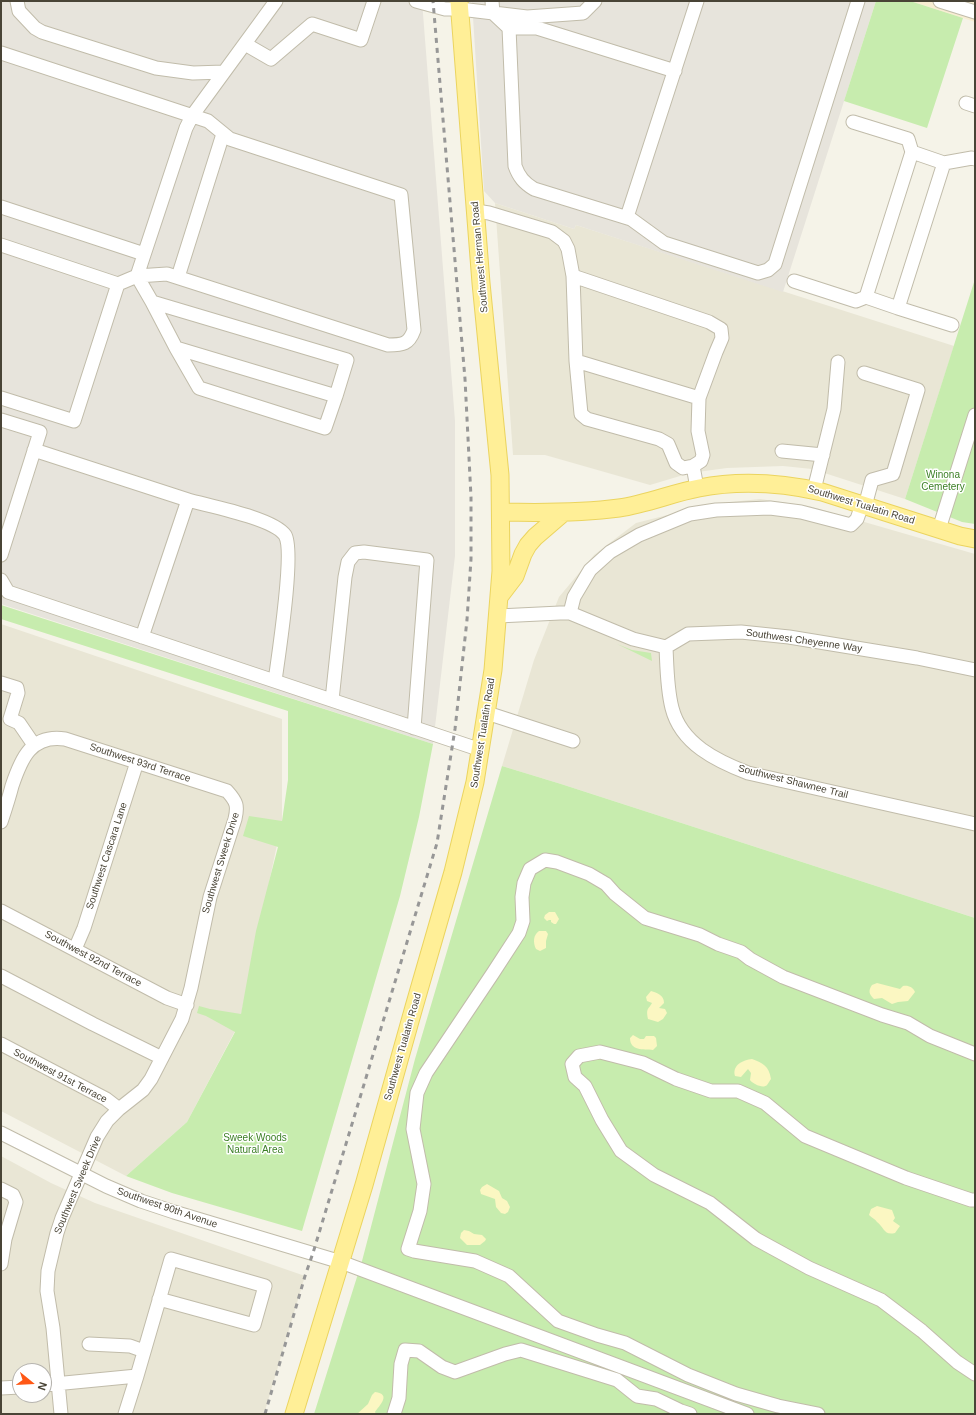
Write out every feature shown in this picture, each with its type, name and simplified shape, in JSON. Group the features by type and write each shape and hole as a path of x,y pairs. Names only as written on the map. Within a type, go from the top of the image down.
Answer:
{"main road":[{"name":"Southwest Herman Road","path":"460,5 481,284 500,475 501,512"},
{"name":"Southwest Tualatin Road","path":"294,1414 341,1262 467,819 481,750 493,670 501,563 501,512 564,512 618,508 636,505 697,488 719,485 768,483 814,490 975,539"},
{"path":"499,597 515,576 528,545 564,512"}],"street":[{"path":"17,1 19,11 35,28 42,32 156,68 192,73 224,72"},
{"path":"152,302 347,360 325,428 199,388 137,276 181,138 192,116 276,1"},
{"path":"245,44 271,59 312,24 361,40 374,1"},
{"path":"416,1 445,9 460,5 493,7 527,17 583,13 595,1"},
{"path":"627,217 698,1"},
{"path":"493,7 509,28 515,166 518,175 526,184 534,189 627,217 664,243 758,273 768,270 775,264 858,1"},
{"path":"940,1 975,12"},
{"path":"509,28 537,28 675,71"},
{"path":"1,53 208,121 230,139 401,194 414,330 411,338 400,345 388,345 167,274 137,276 118,284 1,245"},
{"path":"853,122 908,139 912,152 866,297"},
{"path":"178,277 223,134"},
{"path":"912,152 944,163 972,158 975,159"},
{"path":"898,308 944,163"},
{"path":"1,207 144,254"},
{"path":"476,212 490,213 552,232 564,241 568,249 573,276 576,361 582,414 587,419 659,439 668,444 676,463 683,468 693,466 701,461 703,455 698,431 699,398 722,338 721,329 709,322 573,276"},
{"path":"794,281 856,301 866,297 952,325"},
{"path":"1,398 74,421 118,284"},
{"path":"176,348 336,396"},
{"path":"576,361 699,398"},
{"path":"814,490 834,409 838,362"},
{"path":"570,613 574,597 590,570 610,552 639,534 690,514 716,510 770,508 801,512 850,525 857,519 864,505 872,480 893,474 918,390 864,373"},
{"path":"939,529 975,415"},
{"path":"1,420 40,432 1,555"},
{"path":"34,450 188,500 261,520 277,529 284,535 287,542 287,570 283,619 275,681"},
{"path":"782,450 822,455"},
{"path":"693,466 697,488"},
{"path":"142,637 188,500"},
{"path":"332,700 345,577 348,562 355,553 364,552 427,560 414,728"},
{"path":"1,580 8,592 481,750"},
{"path":"498,616 570,613 633,639 666,647"},
{"name":"Southwest Cheyenne Way","path":"666,647 688,634 741,632 789,637 917,658 975,670"},
{"name":"Southwest Shawnee Trail","path":"666,647 672,710 681,728 694,743 707,754 728,766 748,773 975,824"},
{"path":"1,683 17,688 18,693 6,718 19,723 39,743 25,754 18,769 1,822"},
{"path":"487,713 573,741"},
{"name":"Southwest 93rd Terrace","path":"39,743 54,737 65,739 227,791 234,799"},
{"name":"Southwest Cascara Lane","path":"75,949 84,928 137,762"},
{"name":"Southwest Sweek Drive","path":"61,1414 53,1328 47,1291 48,1271 52,1251 62,1218 97,1137 107,1121 119,1109 144,1090 182,1019 191,988 205,915 238,808 234,799"},
{"path":"818,1414 778,1406 736,1394 688,1375 625,1343 596,1335 558,1321 509,1276 475,1261 408,1249 420,1211 424,1184 413,1129 417,1093 426,1073 494,973 519,933 522,921 522,897 524,884 530,869 545,860 573,867 606,884 615,894 645,918 700,935 718,944 741,952 750,959 783,978 908,1023 930,1036 975,1054"},
{"name":"Southwest 92nd Terrace","path":"1,911 167,998 187,1005"},
{"path":"1,976 162,1058"},
{"name":"Southwest 91st Terrace","path":"1,1044 106,1099 119,1109"},
{"path":"975,1200 971,1200 906,1178 805,1136 765,1103 738,1091 712,1091 676,1078 643,1063 600,1052 579,1056 572,1064 575,1077 585,1086 602,1120 621,1151 654,1175 710,1203 756,1239 809,1268 882,1300 975,1374"},
{"name":"Southwest 90th Avenue","path":"1,1133 116,1191 174,1212 341,1262 747,1414"},
{"path":"1,1189 13,1195 16,1202 5,1239 1,1264"},
{"path":"125,1414 137,1376 159,1299 171,1259 265,1286 254,1325 159,1299"},
{"path":"89,1344 130,1346 144,1351"},
{"path":"394,1414 399,1398 401,1364 405,1350 419,1351 442,1367 455,1372 505,1354 521,1350 617,1380 637,1396 656,1399 690,1414"},
{"path":"52,1384 137,1376"},
{"path":"1,1388 12,1387"}],"shaded area":[{"path":"1,1 422,1 455,421 455,556 433,744 1,604"},
{"path":"472,1 876,1 783,292 576,225 574,229 495,203 484,191"},
{"path":"910,1 975,1 975,22 963,18"},
{"path":"495,203 574,229 576,225 954,346 905,499 812,469 783,466 727,468 690,473 650,485 545,455 513,455"},
{"path":"760,499 809,506 975,554 975,918 502,766 534,660 559,597 594,555 636,523 711,504"},
{"path":"1,624 282,719 282,821 241,1015 235,1031 187,1122 126,1176 1,1111"},
{"path":"1,1156 51,1183 95,1203 305,1276 264,1414 1,1414"}],"green space":[{"path":"876,1 910,1 963,18 927,128 844,101"},
{"name":"Winona Cemetery","path":"975,279 975,524 962,522 905,499"},
{"name":"Sweek Woods Natural Area","path":"1,605 433,744 419,817 400,896 302,1231 172,1193 126,1176 187,1122 235,1032 206,1016 197,1013 199,1006 241,1014 256,931 278,847 243,836 249,816 282,821 288,780 288,711 1,619"},
{"path":"617,644 632,650 651,653 652,661"},
{"path":"502,766 975,918 975,1414 314,1414 362,1261 415,1059"}],"sand":[{"path":"549,912 555,912 559,919 556,924 551,922 551,920 547,921 544,918"},
{"path":"539,931 546,931 548,934 546,948 540,951 536,949 534,944 535,937"},
{"path":"877,983 900,989 903,986 908,986 915,992 908,1001 892,1004 882,998 874,999 871,996 871,987"},
{"path":"651,991 663,998 664,1003 659,1008 665,1009 667,1013 663,1019 658,1022 648,1019 647,1011 652,1003 647,1001 646,997"},
{"path":"633,1035 640,1039 644,1039 646,1036 654,1036 656,1038 657,1046 653,1050 635,1047 632,1045 630,1038"},
{"path":"752,1059 762,1064 769,1071 771,1079 765,1086 758,1086 751,1082 751,1073 748,1069 741,1077 735,1076 735,1069 739,1064"},
{"path":"487,1184 499,1191 502,1198 507,1201 510,1207 508,1212 505,1214 501,1213 496,1207 495,1199 481,1194 480,1190"},
{"path":"877,1206 892,1210 895,1218 893,1221 900,1226 895,1233 891,1234 886,1232 869,1215 871,1209"},
{"path":"464,1230 482,1235 486,1239 480,1245 467,1245 460,1238 461,1233"},
{"path":"375,1392 383,1395 384,1398 375,1412 376,1414 357,1414 368,1404"}],"railway":[{"path":"265,1414 305,1276 437,843 455,729 467,620 471,559 471,497 465,379 433,1"}]}
